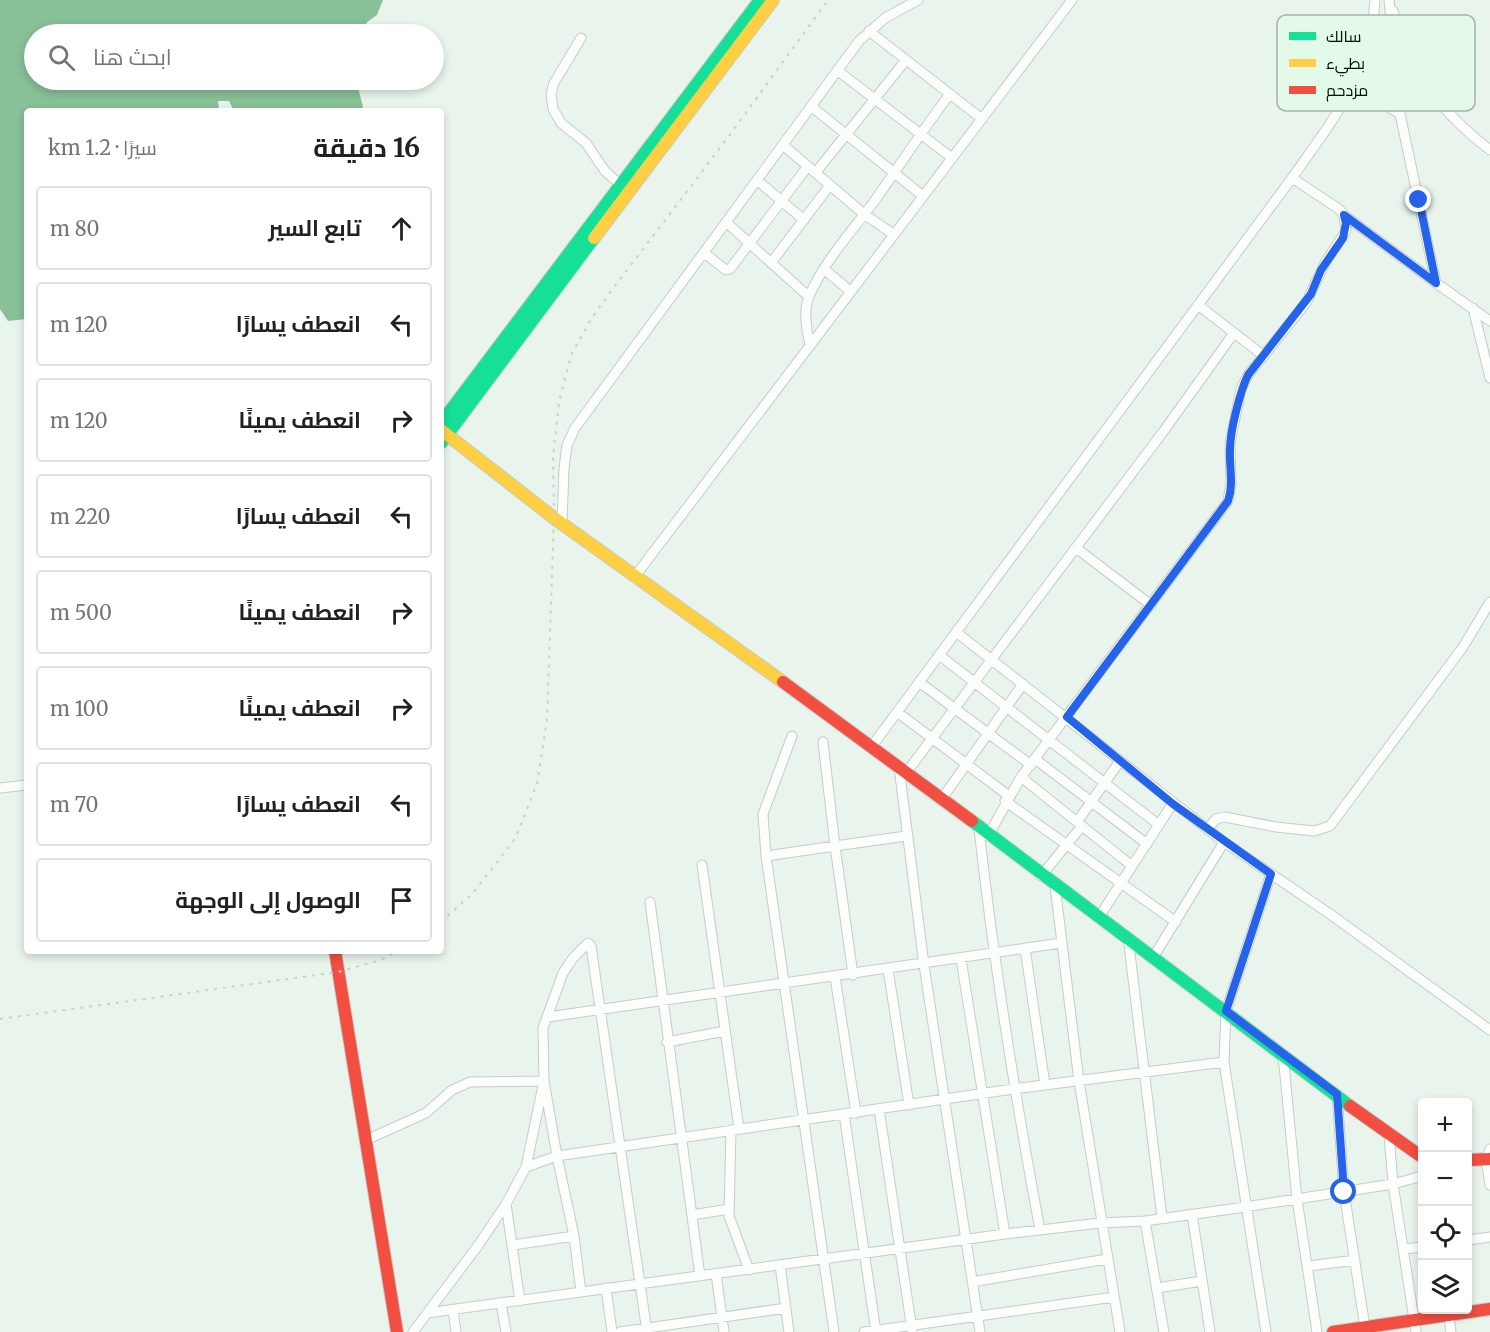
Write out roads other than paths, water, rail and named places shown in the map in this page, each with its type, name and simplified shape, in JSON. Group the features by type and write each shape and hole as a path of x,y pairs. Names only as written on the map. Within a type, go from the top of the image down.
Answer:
{"main road":[{"path":"444,435 625,189 760,0"},
{"path":"444,419 773,0"},
{"path":"444,437 872,746 1041,876 1154,956 1389,1135 1418,1154"},
{"path":"335,954 397,1332"},
{"path":"1472,1159 1489,1156"},
{"path":"1472,1310 1490,1309"},
{"path":"1333,1332 1352,1331 1365,1327 1415,1326 1444,1314"}],"street":[{"path":"562,524 564,468 567,445 574,428 869,31 885,18 918,0"},
{"path":"636,575 1072,0"},
{"path":"1374,15 1376,0"},
{"path":"1389,0 1390,15"},
{"path":"1389,0 1394,15"},
{"path":"869,31 982,118"},
{"path":"580,38 554,82 551,94 553,109 561,123 586,143 605,171 625,189"},
{"path":"816,172 906,60"},
{"path":"838,70 952,158"},
{"path":"810,344 806,316 808,296 824,269 950,94"},
{"path":"812,107 923,196"},
{"path":"872,746 1292,178 1337,111"},
{"path":"1395,111 1400,114"},
{"path":"1400,111 1436,283"},
{"path":"1445,111 1490,150"},
{"path":"784,146 864,214 893,234"},
{"path":"704,253 726,270 730,269 808,165"},
{"path":"1292,178 1331,202 1344,215 1490,321"},
{"path":"758,181 804,220"},
{"path":"771,263 830,185"},
{"path":"1040,1230 1013,1089 993,954 984,832 1033,762 1228,501 1231,483 1230,443 1240,395 1248,375 1311,294 1321,270 1343,238 1346,223 1344,215"},
{"path":"727,223 808,296"},
{"path":"824,269 850,291"},
{"path":"1198,305 1264,356"},
{"path":"1473,308 1490,378"},
{"path":"980,1332 906,836 903,770 933,739 993,660 1234,333"},
{"path":"1076,548 1151,605"},
{"path":"1208,828 1216,819 1225,817 1304,831 1320,831 1330,826 1468,639 1490,602"},
{"path":"956,632 1067,717 1173,804 1490,1030"},
{"path":"939,656 1159,825"},
{"path":"919,682 1146,844"},
{"path":"941,800 1023,684"},
{"path":"897,712 1065,844 1176,922"},
{"path":"792,736 762,818 834,1332"},
{"path":"823,742 852,975"},
{"path":"1041,876 1079,824 1120,761"},
{"path":"1022,777 1132,866"},
{"path":"0,788 24,784"},
{"path":"1099,917 1173,804"},
{"path":"766,856 906,836"},
{"path":"1154,956 1224,842"},
{"path":"702,865 725,1031 735,1129 729,1209 733,1229 749,1270"},
{"path":"1266,1332 1224,1062 1226,1011 1271,874"},
{"path":"1055,886 1079,1081 1100,1222 1120,1332"},
{"path":"650,902 699,1276"},
{"path":"1128,937 1162,1218"},
{"path":"581,1292 574,1236 544,1081 543,1028 563,973 573,958 588,943 591,946 623,1147 647,1330"},
{"path":"548,1017 784,986 1061,943"},
{"path":"1025,948 1045,1085"},
{"path":"961,959 1005,1234"},
{"path":"888,969 909,1105"},
{"path":"835,977 856,1113"},
{"path":"667,1042 725,1031"},
{"path":"1283,1055 1297,1199 1309,1266 1317,1332"},
{"path":"526,1167 557,1156 735,1129 1144,1071 1224,1062"},
{"path":"366,1140 426,1113 452,1090 470,1082 544,1081"},
{"path":"413,1332 506,1204 526,1167 544,1081"},
{"path":"1337,1094 1344,1192 1365,1327"},
{"path":"879,1109 911,1329"},
{"path":"844,1114 876,1331"},
{"path":"1389,1135 1415,1326"},
{"path":"1489,1156 1490,1185"},
{"path":"427,1313 1005,1234 1100,1222 1145,1221 1394,1184 1418,1177"},
{"path":"506,1204 520,1301"},
{"path":"692,1215 729,1209"},
{"path":"1192,1214 1210,1332"},
{"path":"1145,1221 1164,1332"},
{"path":"513,1245 574,1236"},
{"path":"1472,1239 1490,1237"},
{"path":"1405,1249 1418,1247"},
{"path":"972,1282 1107,1259"},
{"path":"1309,1266 1355,1260"},
{"path":"780,1265 789,1332"},
{"path":"716,1274 724,1332"},
{"path":"1157,1288 1202,1281"},
{"path":"606,1288 612,1332"},
{"path":"864,1332 911,1329 1114,1296"},
{"path":"501,1303 506,1332"},
{"path":"620,1332 647,1330 722,1316 786,1308"},
{"path":"453,1310 456,1332"},
{"path":"1449,1314 1451,1332"}],"railway":[{"path":"444,919 474,892 515,839 537,784 547,720 554,518 553,456 559,402 571,355 591,319 828,0"},
{"path":"0,1019 338,972 381,960 392,954"}]}
